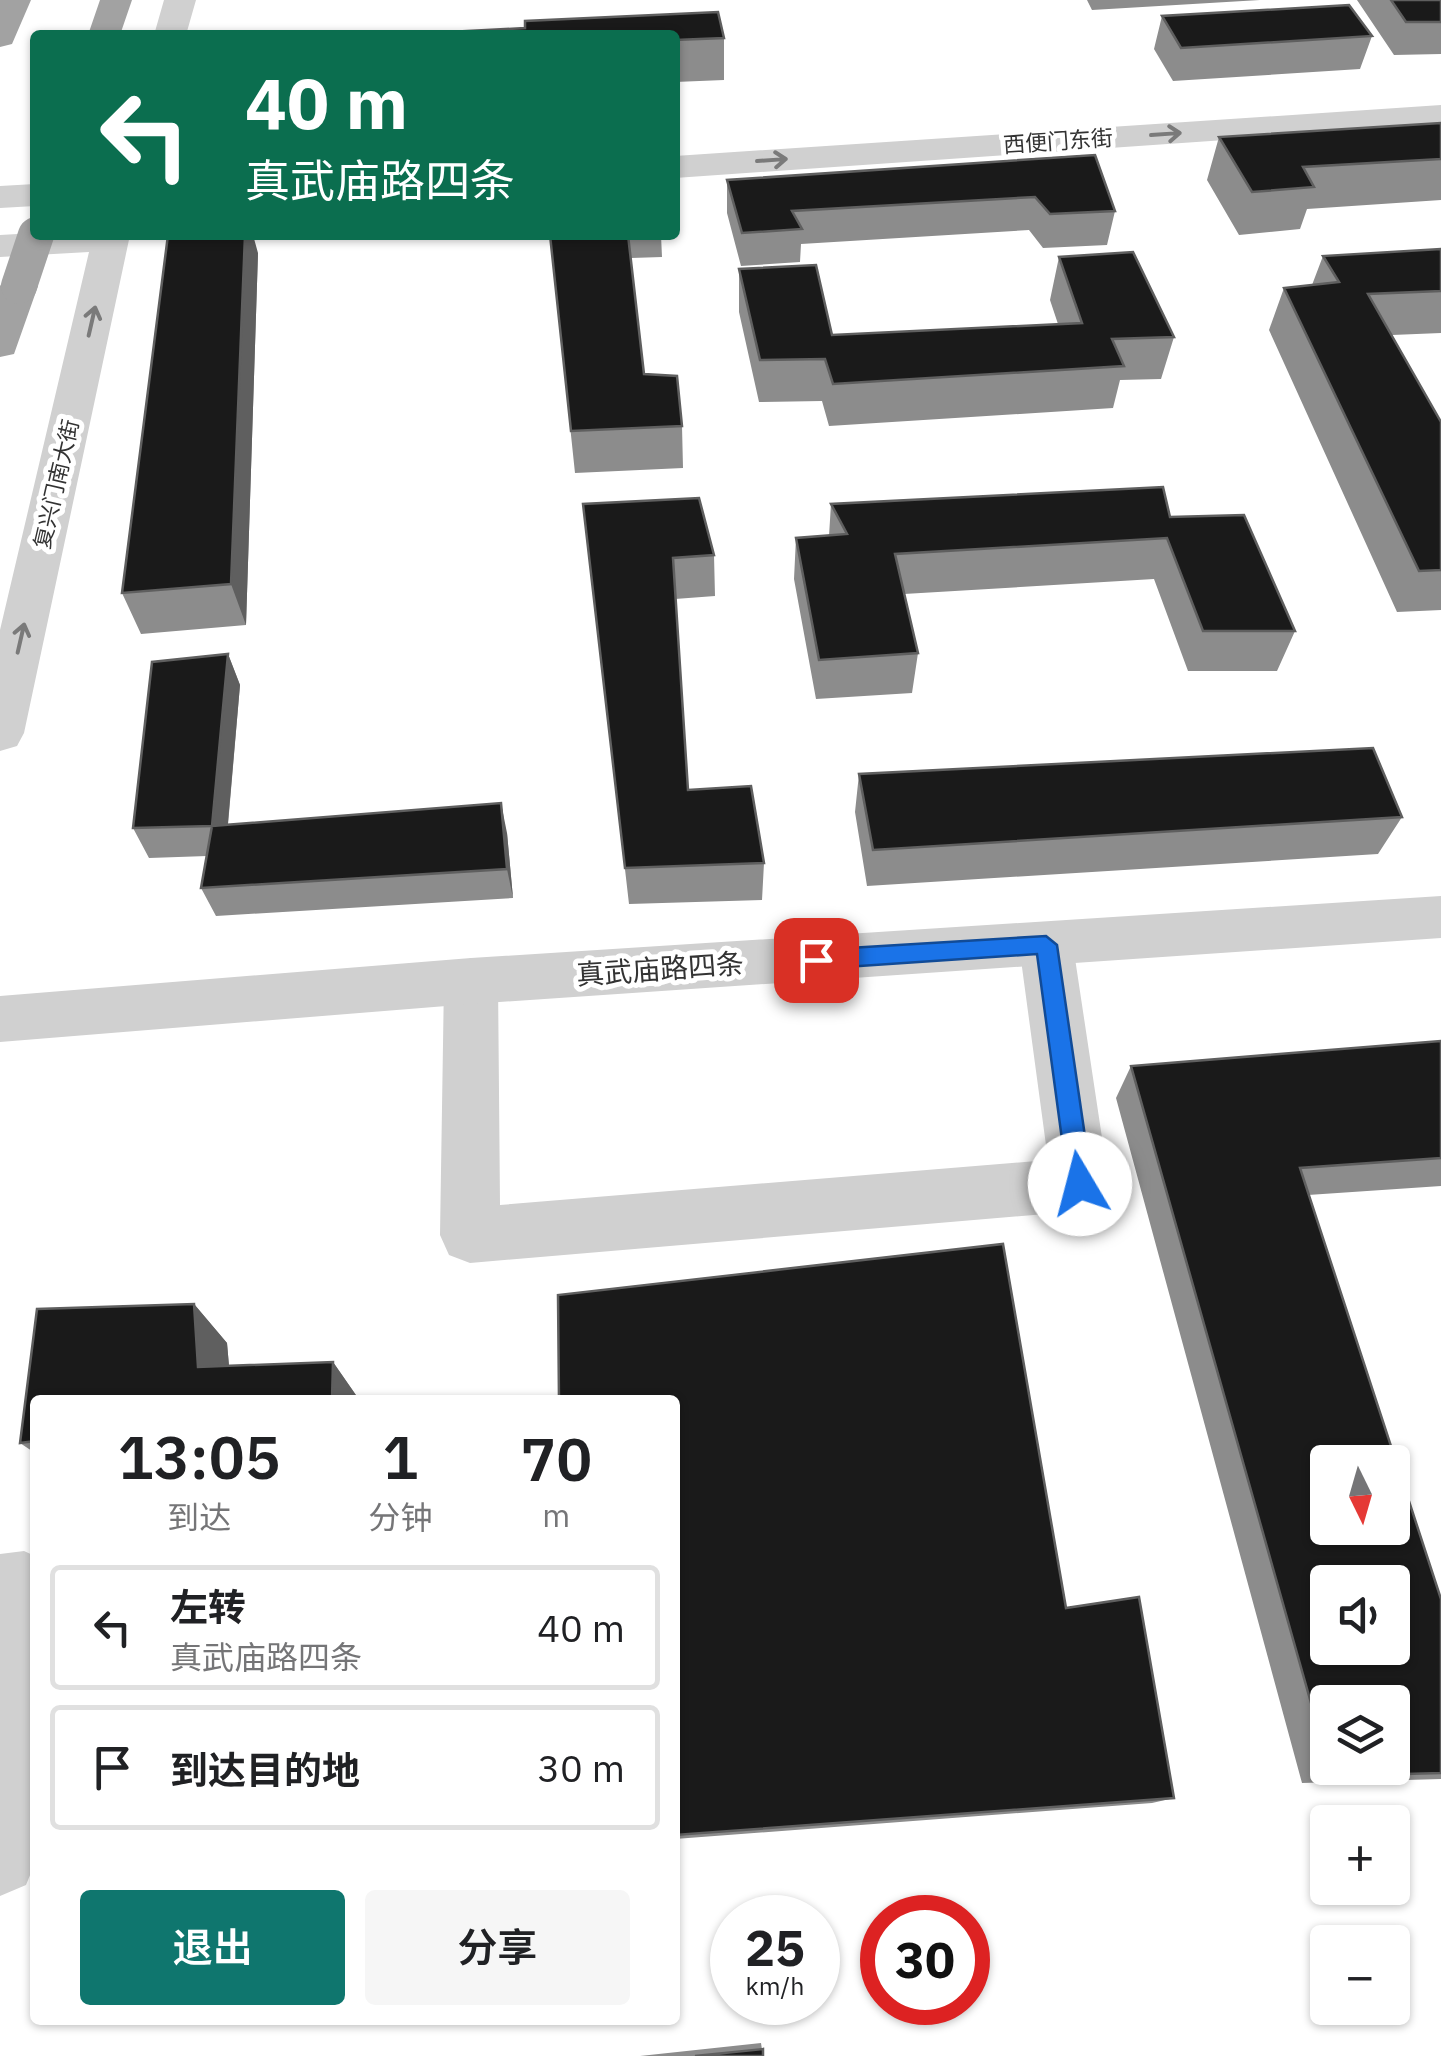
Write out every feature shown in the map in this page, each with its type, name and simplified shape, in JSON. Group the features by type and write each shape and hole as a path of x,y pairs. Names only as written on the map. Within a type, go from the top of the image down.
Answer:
{"highway":[{"path":"0,37 14,0"},
{"path":"106,30 116,0"},
{"path":"0,345 34,240"}],"street":[{"path":"171,30 180,0"},
{"name":"西便门东街","path":"680,167 1441,115"},
{"path":"0,197 30,195"},
{"path":"0,218 30,217"},
{"path":"0,246 74,240"},
{"name":"复兴门南大街","path":"0,733 110,240"},
{"name":"真武庙路四条","path":"0,1020 471,981 1441,917"},
{"path":"471,981 470,1235 1080,1184 1046,945"},
{"path":"0,1588 24,1585 0,1859"}],"building":[{"path":"1391,0 1441,0 1441,22 1406,22"},
{"path":"1349,5 1372,36 1181,48 1162,16"},
{"path":"718,12 724,38 680,40 680,30 487,30 525,28 525,21"},
{"path":"1441,123 1441,159 1303,167 1314,187 1252,192 1219,137"},
{"path":"1095,155 1115,211 1050,214 1035,197 792,211 802,229 742,233 727,180"},
{"path":"167,240 245,240 231,584 122,593"},
{"path":"551,240 629,240 644,374 677,376 682,426 571,431"},
{"path":"1441,249 1441,291 1368,294 1441,422 1441,570 1419,571 1284,288 1339,282 1323,256"},
{"path":"1133,252 1174,337 1112,339 1124,366 833,384 825,359 760,360 739,269 816,265 832,335 1082,323 1059,257"},
{"path":"1163,487 1170,517 1244,515 1295,631 1203,631 1167,538 895,554 918,653 819,660 796,538 847,534 831,504"},
{"path":"699,498 714,555 673,558 688,790 751,786 764,863 625,868 583,504"},
{"path":"228,654 212,826 133,828 152,662"},
{"path":"1373,748 1402,817 873,850 859,774"},
{"path":"501,803 507,869 201,888 212,826"},
{"path":"1441,1041 1441,1158 1300,1168 1391,1445 1310,1445 1310,1545 1410,1545 1410,1504 1441,1599 1441,1773 1410,1774 1410,1685 1310,1685 1310,1699 1131,1066"},
{"path":"1003,1244 1066,1608 1139,1597 1174,1798 680,1835 680,1395 559,1395 558,1295"},
{"path":"194,1304 198,1367 333,1362 332,1395 30,1395 30,1442 20,1443 37,1309"},
{"path":"763,2049 763,2056 695,2056"}],"route":[{"path":"816,960 1046,945 1080,1184"}]}
